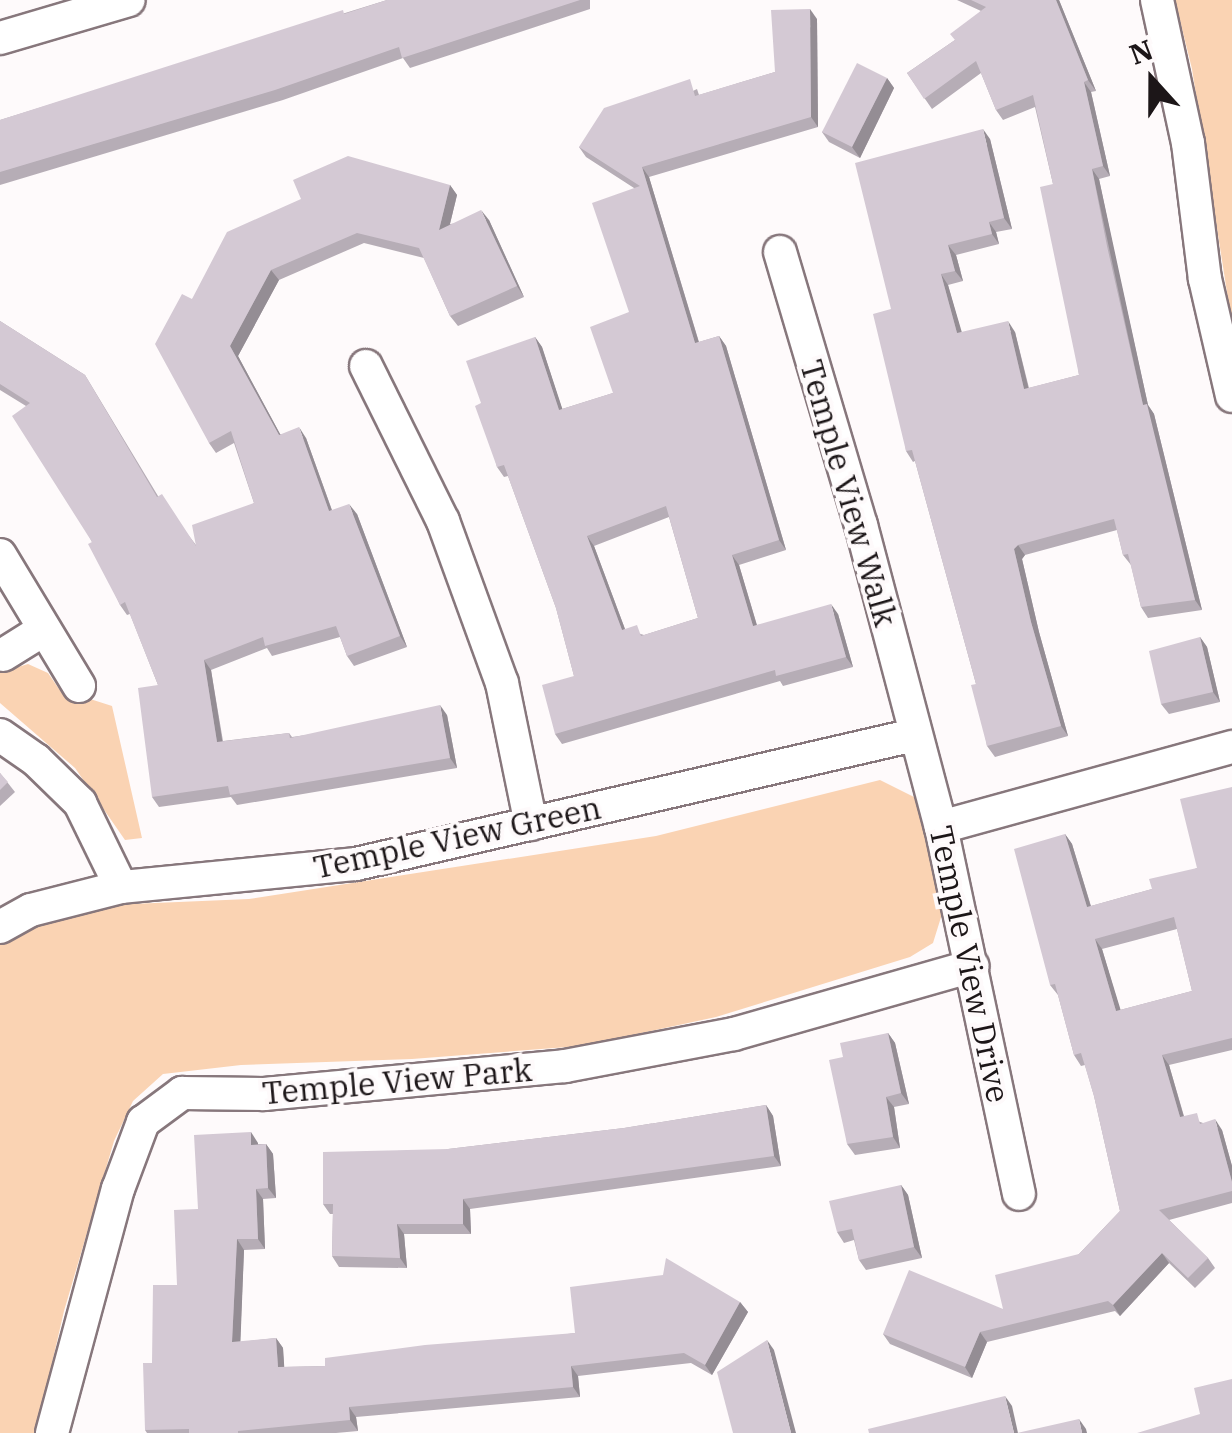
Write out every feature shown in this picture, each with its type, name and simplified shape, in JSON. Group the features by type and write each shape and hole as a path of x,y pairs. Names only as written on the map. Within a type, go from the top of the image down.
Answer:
{"street":[{"path":"0,38 130,0"},
{"path":"1157,0 1188,143 1205,280 1232,396"},
{"name":"Temple View Walk","path":"780,252 862,526 914,735"},
{"path":"366,366 443,521 502,683 531,824"},
{"path":"0,555 79,686"},
{"path":"3,655 43,630"},
{"path":"0,735 36,760 80,803 120,887"},
{"name":"Temple View Green","path":"0,927 31,910 120,887 356,864 914,735"},
{"name":"Temple View Drive","path":"914,735 942,827 1019,1194"},
{"path":"942,827 1232,748"},
{"name":"Temple View Park","path":"52,1433 118,1189 143,1122 182,1093 264,1094 565,1066 734,1034 972,966"}],"shaded area":[{"path":"1175,0 1232,0 1232,324 1192,69"},
{"path":"0,664 5,671 28,664 48,673 59,689 112,706 142,838 125,840 75,768 0,703"},
{"path":"880,780 914,797 933,857 942,914 933,943 910,957 716,1017 581,1046 412,1059 241,1065 163,1074 133,1101 114,1141 64,1311 36,1433 0,1433 0,942 9,934 108,905 249,899 656,836"}],"building":[{"path":"387,0 580,0 402,58 399,47 275,90 0,172 0,120 343,10 344,14"},
{"path":"971,0 1056,0 1088,80 1084,82 1103,166 1092,169 1107,246 1143,405 1147,404 1195,600 1141,607 1128,554 1123,555 1114,519 1018,545 1014,549 1031,622 1061,726 987,746 971,685 976,684 912,450 906,451 873,314 891,309 855,163 983,129 1004,218 989,222 992,234 948,245 955,271 941,274 957,333 1008,321 1024,389 1079,375 1040,187 1053,184 1033,95 996,110 976,61 924,99 907,73 955,40 950,34 986,7"},
{"path":"810,9 811,117 642,167 695,343 719,336 779,540 732,555 753,626 831,604 846,657 776,676 775,670 555,734 542,685 574,676 556,608 504,465 497,467 475,406 481,403 466,361 535,337 559,410 613,393 590,327 629,312 592,203 640,186 579,147 604,108 690,79 695,96 775,72 771,10","holes":["666,506 698,618 641,636 637,625 622,630 587,536"]},
{"path":"857,63 887,78 852,147 822,132"},
{"path":"348,156 450,185 439,230 481,210 517,286 450,316 419,248 357,233 271,270 230,346 279,435 299,427 329,511 349,504 400,636 347,656 336,626 265,646 263,637 204,660 217,742 289,733 290,738 440,705 450,758 230,795 228,786 152,797 138,688 158,685 125,602 120,605 88,544 92,542 12,416 30,403 0,384 0,321 85,375 157,497 162,494 196,546 192,525 254,503 231,431 209,443 155,344 182,294 192,299 227,232 301,199 293,180"},
{"path":"1200,637 1213,692 1161,704 1149,651"},
{"path":"0,773 8,782 0,790"},
{"path":"1232,787 1232,1038 1162,1055 1180,1117 1197,1113 1200,1124 1215,1119 1232,1182 1232,1191 1159,1210 1208,1258 1188,1278 1162,1253 1113,1305 1108,1301 980,1332 965,1367 883,1334 909,1270 1003,1309 995,1275 1079,1254 1120,1211 1094,1096 1081,1053 1074,1055 1055,984 1050,985 1014,849 1065,834 1087,907 1152,889 1149,879 1197,868 1180,799","holes":["1174,917 1192,991 1116,1011 1095,939"]},
{"path":"888,1033 901,1093 886,1097 893,1137 847,1144 829,1060 843,1057 840,1043"},
{"path":"766,1105 774,1156 463,1199 463,1224 397,1224 400,1258 332,1256 333,1204 323,1204 323,1152 448,1149 624,1128"},
{"path":"251,1132 251,1145 266,1144 268,1188 256,1189 258,1239 237,1239 232,1342 276,1338 278,1367 325,1366 325,1358 425,1345 575,1333 570,1287 663,1275 666,1258 740,1302 705,1365 684,1353 571,1366 573,1387 349,1407 350,1420 238,1433 145,1430 143,1363 152,1363 153,1285 177,1285 174,1210 198,1209 194,1135"},
{"path":"901,1185 914,1247 859,1260 852,1229 837,1232 829,1201"},
{"path":"767,1340 791,1433 733,1433 717,1372"},
{"path":"1232,1379 1232,1433 1137,1433 1200,1414 1194,1388"},
{"path":"1005,1396 1014,1433 869,1433 868,1429"},
{"path":"1079,1419 1082,1433 1017,1433"}]}
